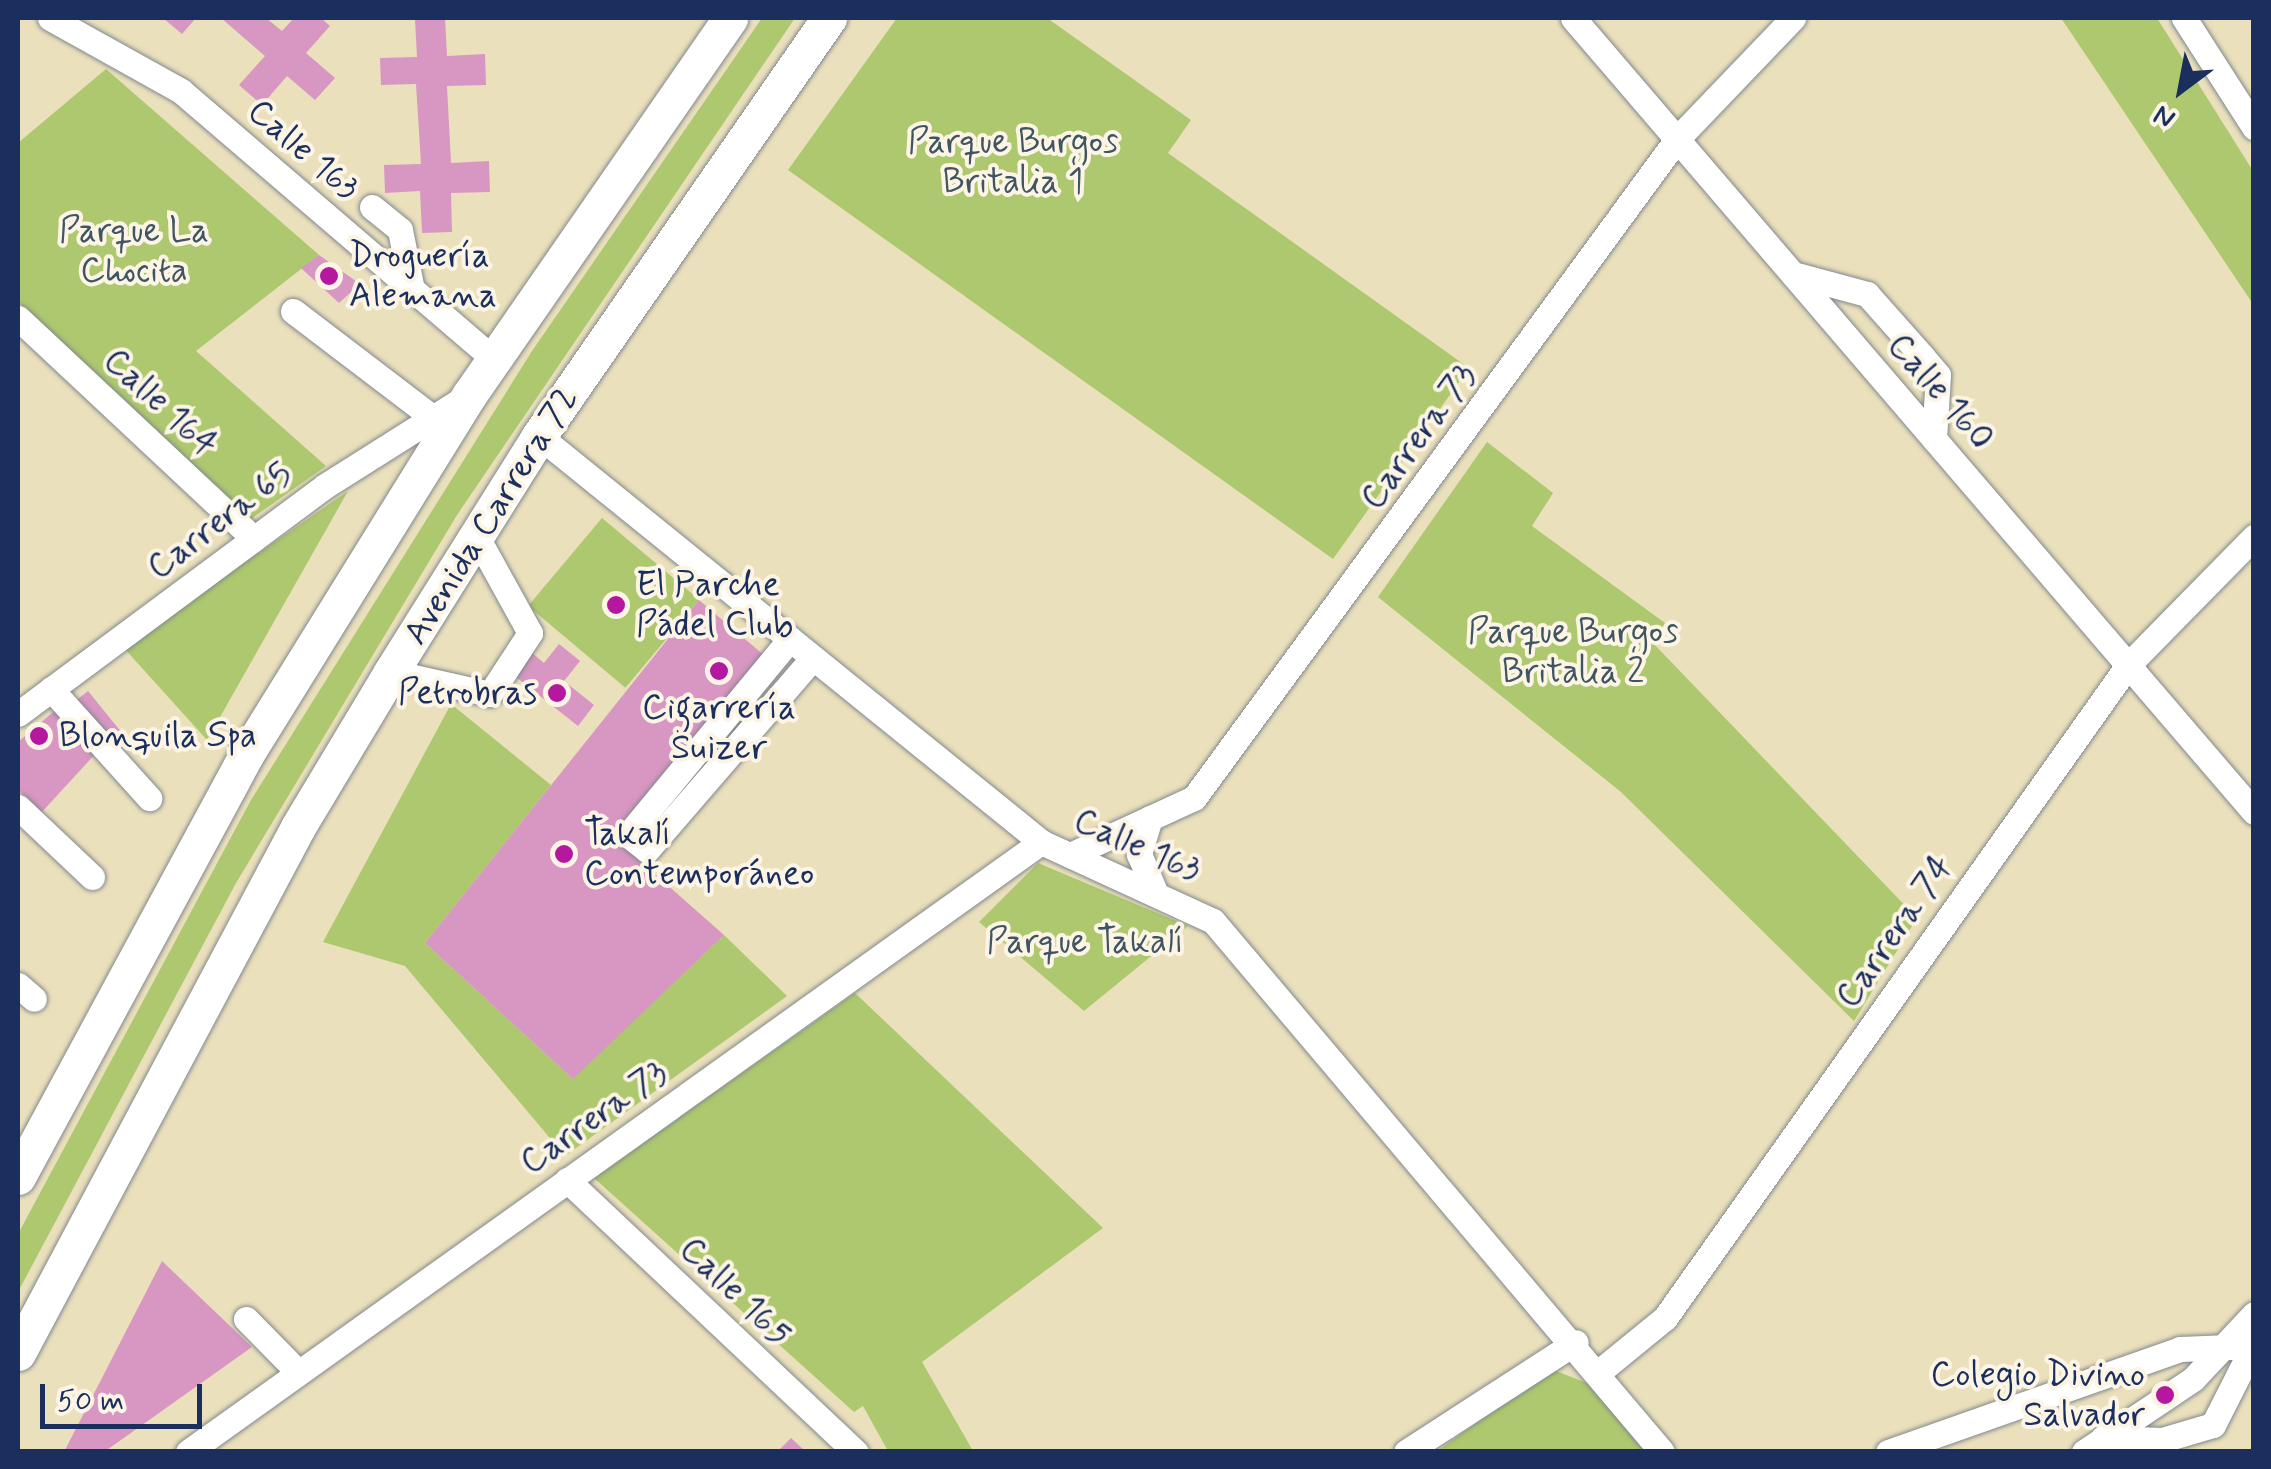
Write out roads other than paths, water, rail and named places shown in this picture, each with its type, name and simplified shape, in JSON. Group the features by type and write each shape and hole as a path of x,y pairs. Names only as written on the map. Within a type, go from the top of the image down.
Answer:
{"highway":[{"path":"18,1178 246,755 470,394 730,18"},
{"name":"Avenida Carrera 72","path":"18,1353 295,831 391,672 539,436 829,18"}],"street":[{"name":"Calle 163","path":"50,18 181,91 494,359"},
{"name":"Calle 160","path":"1573,18 2254,812"},
{"name":"Carrera 73","path":"1070,854 1194,798 1249,733 1677,139 1793,18"},
{"path":"2184,18 2254,127"},
{"path":"372,207 400,230 412,290"},
{"path":"1792,274 1866,294 1932,363 1934,439"},
{"path":"293,310 431,416"},
{"name":"Calle 164","path":"18,318 254,539"},
{"name":"Carrera 65","path":"18,714 254,539 390,432 431,416 470,394"},
{"name":"Calle 163","path":"539,436 1042,842 1154,890 1230,939 1576,1342 1662,1452"},
{"path":"391,672 490,694 530,633 476,535"},
{"name":"Carrera 74","path":"1600,1371 1664,1318 2128,665 2254,537"},
{"path":"790,639 628,835 647,850 813,658"},
{"path":"52,689 149,798"},
{"path":"746,692 768,710"},
{"path":"18,807 92,877"},
{"path":"1150,818 1139,854 1154,890"},
{"name":"Carrera 73","path":"188,1452 261,1413 298,1372 1042,842"},
{"name":"Calle 165","path":"567,1180 856,1452"},
{"path":"2094,1445 2162,1440 2213,1425 2246,1345 2254,1314"},
{"path":"246,1319 298,1372"},
{"path":"1406,1452 1576,1342"},
{"path":"2094,1445 2246,1345"},
{"path":"1888,1452 2180,1350 2246,1345"}],"place":[{"name":"Droguería Alemana","path":"329,276"},
{"name":"El Parche Pádel Club","path":"616,605"},
{"name":"Cigarrería Suizer","path":"719,671"},
{"name":"Petrobras","path":"557,693"},
{"name":"Blonquila Spa","path":"39,736"},
{"name":"Takalí Contemporáneo","path":"564,854"},
{"name":"Colegio Divino Salvador","path":"2165,1395"}],"park label":[{"name":"Parque Burgos Britalia 1","path":"1013,162"},
{"name":"Parque La Chocita","path":"134,251"},
{"name":"Parque Burgos Britalia 2","path":"1573,652"},
{"name":"Parque Takalí","path":"1085,942"}]}
